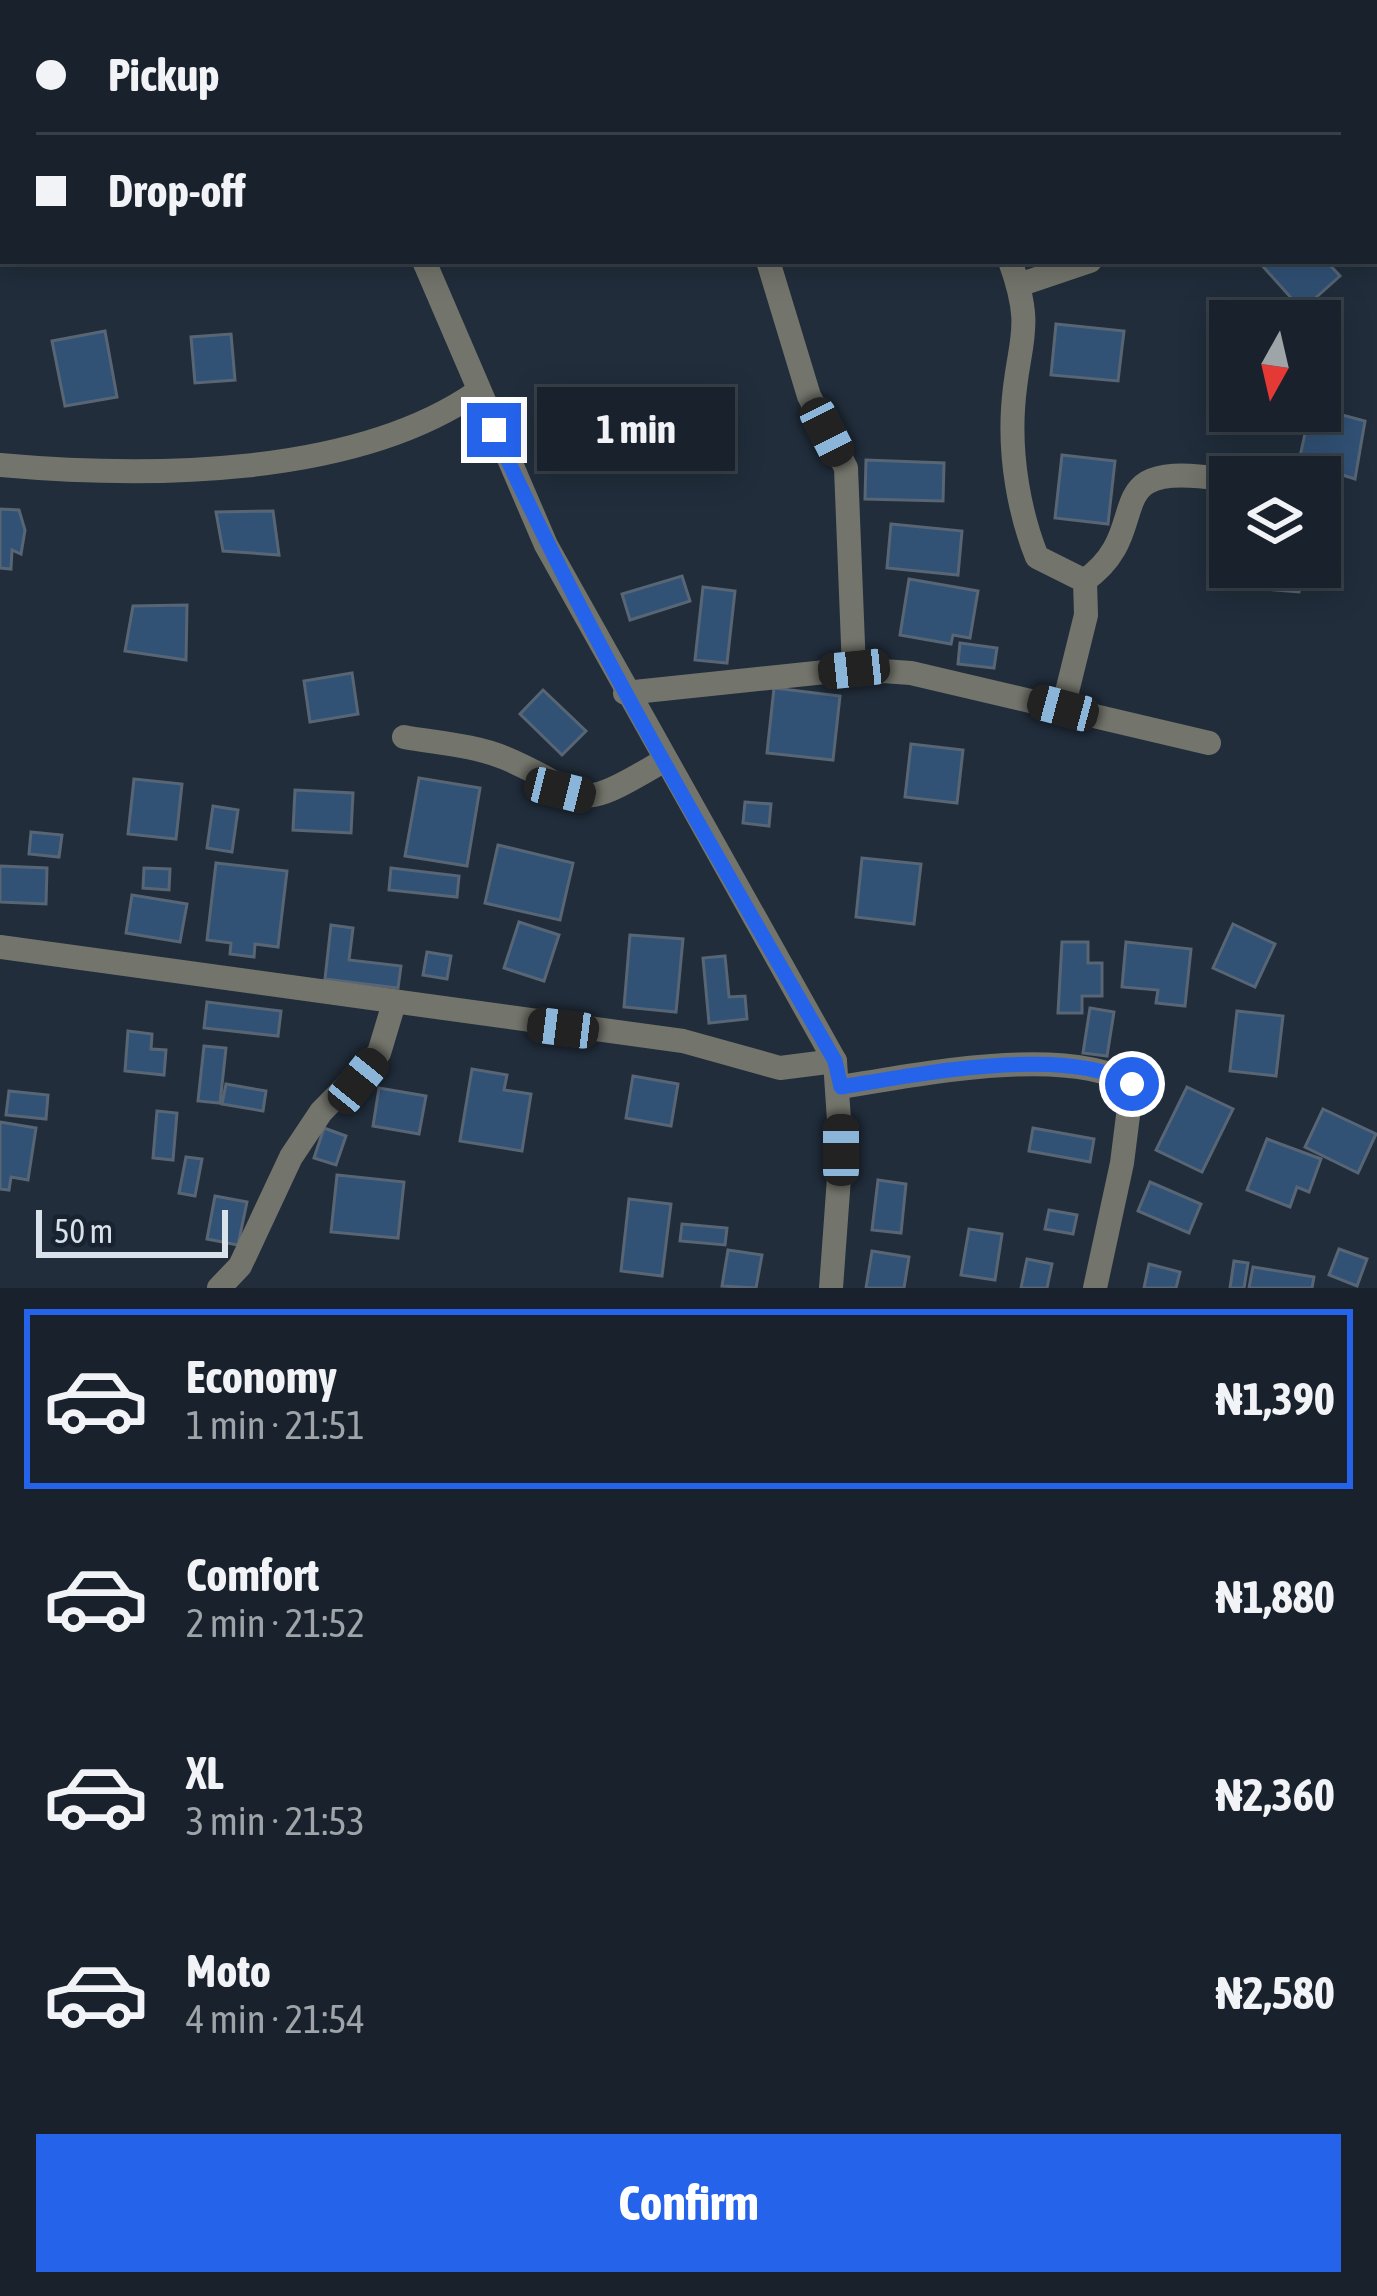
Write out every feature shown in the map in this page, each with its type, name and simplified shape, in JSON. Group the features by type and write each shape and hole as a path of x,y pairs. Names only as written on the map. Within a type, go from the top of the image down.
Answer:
{"street":[{"path":"425,264 546,545 662,761 835,1061 841,1087 831,1288"},
{"path":"769,264 809,397 846,468 854,669"},
{"path":"1071,264 1015,273 1026,324 1013,410 1022,519 1037,557 1084,581"},
{"path":"0,465 91,473 220,470 356,444 447,413 477,392"},
{"path":"1084,581 1107,565 1119,544 1126,510 1145,480 1159,473 1209,478"},
{"path":"1063,708 1087,615 1084,581"},
{"path":"625,693 854,669 954,679 1209,743"},
{"path":"404,737 483,751 560,790 586,797 607,794 662,761"},
{"path":"0,947 683,1041 780,1068 835,1061"},
{"path":"219,1288 240,1266 291,1157 321,1112 380,1053 394,1003"},
{"path":"841,1087 958,1068 1022,1066 1094,1070 1132,1084 1122,1163 1095,1288"}],"building":[{"path":"1261,264 1329,264 1340,276 1313,300 1293,300"},
{"path":"1056,324 1124,331 1118,381 1051,375"},
{"path":"105,331 117,397 65,406 52,341"},
{"path":"231,334 235,380 195,383 191,337"},
{"path":"1341,415 1365,421 1355,479 1341,474 1341,456 1300,456 1305,432 1341,432"},
{"path":"1062,455 1115,461 1108,524 1055,518"},
{"path":"866,460 944,463 943,501 865,499"},
{"path":"0,509 19,510 25,530 21,554 12,550 11,569 0,568"},
{"path":"273,511 279,555 223,551 216,512"},
{"path":"891,524 962,531 958,575 887,568"},
{"path":"682,576 690,601 630,620 622,594"},
{"path":"909,579 978,591 970,638 953,635 951,644 900,635"},
{"path":"703,587 735,591 727,663 695,660"},
{"path":"1254,588 1300,588 1299,592"},
{"path":"187,605 186,660 125,651 133,606"},
{"path":"960,643 997,648 994,668 958,664"},
{"path":"352,673 358,714 310,722 304,681"},
{"path":"774,688 840,696 833,760 767,753"},
{"path":"543,690 586,731 562,755 520,714"},
{"path":"911,744 963,750 957,803 905,797"},
{"path":"419,778 480,788 467,866 405,856"},
{"path":"134,779 182,784 176,839 128,834"},
{"path":"295,790 353,793 351,833 293,830"},
{"path":"745,802 771,804 769,826 743,823"},
{"path":"213,806 238,810 232,852 207,848"},
{"path":"31,832 62,835 59,857 29,854"},
{"path":"498,845 573,863 560,920 485,903"},
{"path":"862,858 921,864 914,924 856,917"},
{"path":"216,863 287,871 278,947 255,944 254,957 230,954 231,943 207,940"},
{"path":"0,866 47,868 46,904 0,902"},
{"path":"144,868 170,869 169,890 143,888"},
{"path":"391,868 459,876 457,897 389,890"},
{"path":"132,895 187,904 180,942 126,933"},
{"path":"519,922 559,935 544,981 504,968"},
{"path":"1233,924 1275,944 1255,987 1213,968"},
{"path":"331,925 353,928 349,960 401,966 398,988 325,979"},
{"path":"630,935 683,939 676,1012 624,1007"},
{"path":"1062,942 1088,942 1088,963 1102,963 1102,996 1082,996 1082,1013 1058,1013"},
{"path":"1126,942 1191,949 1185,1006 1156,1003 1158,990 1122,987"},
{"path":"427,952 451,956 447,979 423,975"},
{"path":"725,956 729,997 745,996 747,1019 709,1023 703,958"},
{"path":"207,1002 281,1011 278,1036 204,1028"},
{"path":"1090,1008 1114,1012 1107,1056 1083,1053"},
{"path":"1237,1011 1283,1016 1276,1076 1230,1071"},
{"path":"128,1031 152,1034 151,1049 166,1050 164,1075 125,1071"},
{"path":"204,1046 226,1048 220,1103 198,1101"},
{"path":"472,1069 507,1075 504,1090 531,1094 522,1151 460,1141"},
{"path":"633,1076 678,1084 671,1126 626,1118"},
{"path":"226,1084 266,1091 263,1111 222,1104"},
{"path":"1187,1087 1233,1109 1202,1172 1156,1150"},
{"path":"379,1088 426,1096 419,1134 373,1126"},
{"path":"9,1091 48,1095 46,1119 6,1115"},
{"path":"1323,1109 1376,1134 1358,1173 1305,1147"},
{"path":"157,1111 177,1113 173,1160 153,1158"},
{"path":"0,1122 36,1128 28,1180 11,1177 9,1190 0,1189"},
{"path":"324,1128 346,1136 336,1165 314,1158"},
{"path":"1033,1128 1094,1139 1090,1162 1029,1151"},
{"path":"1267,1139 1321,1159 1309,1192 1297,1187 1290,1207 1247,1190"},
{"path":"186,1157 202,1159 195,1196 179,1193"},
{"path":"337,1175 404,1182 398,1238 331,1232"},
{"path":"878,1180 906,1184 901,1233 872,1230"},
{"path":"1150,1182 1201,1204 1189,1233 1138,1211"},
{"path":"215,1196 247,1202 238,1245 207,1239"},
{"path":"629,1199 671,1204 662,1276 621,1271"},
{"path":"1049,1210 1077,1215 1073,1234 1045,1229"},
{"path":"682,1224 727,1228 725,1245 680,1241"},
{"path":"969,1229 1002,1234 995,1280 961,1275"},
{"path":"1339,1249 1367,1259 1357,1286 1329,1275"},
{"path":"728,1250 762,1255 756,1288 722,1286"},
{"path":"872,1251 909,1257 904,1288 866,1288"},
{"path":"1027,1259 1052,1264 1047,1288 1021,1288"},
{"path":"1234,1261 1248,1263 1244,1288 1230,1288"},
{"path":"1149,1264 1180,1272 1176,1288 1144,1288"},
{"path":"1253,1267 1314,1277 1312,1288 1249,1288"}],"route":[{"path":"494,430 546,545 662,761 835,1061 841,1087 958,1068 1022,1066 1094,1070 1132,1084"}]}
